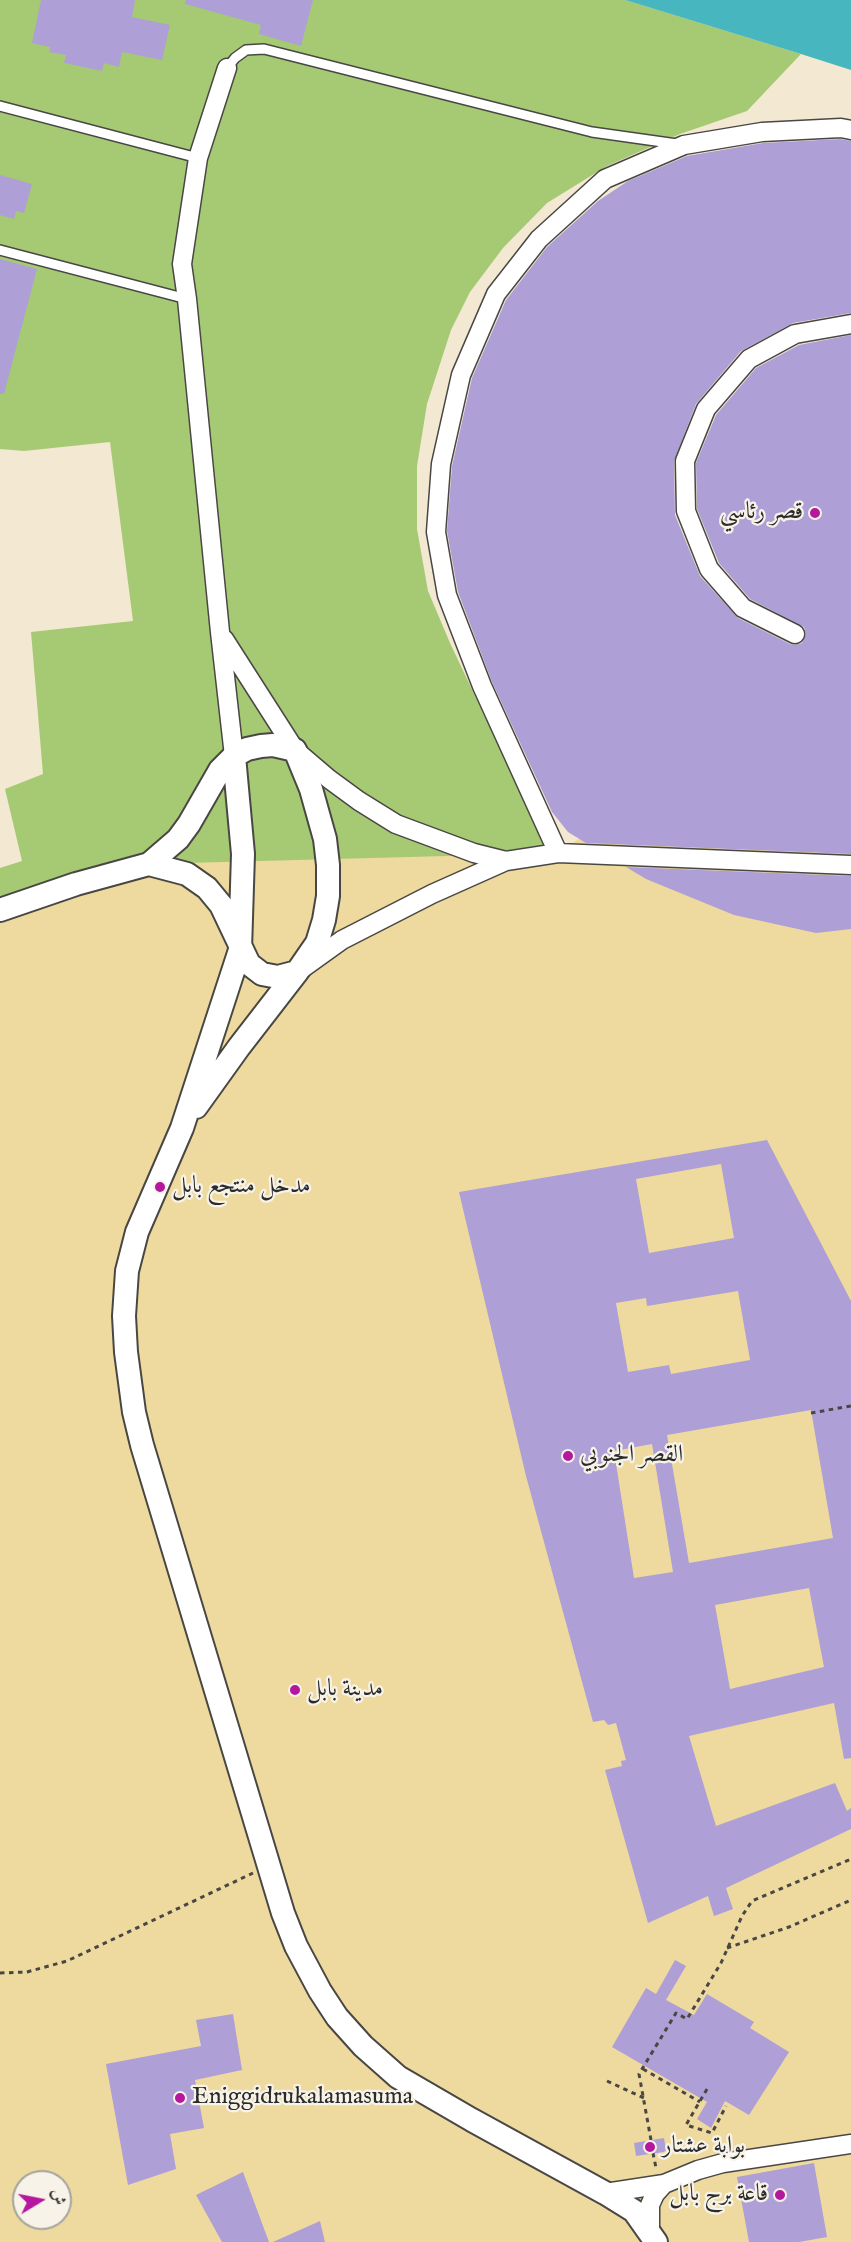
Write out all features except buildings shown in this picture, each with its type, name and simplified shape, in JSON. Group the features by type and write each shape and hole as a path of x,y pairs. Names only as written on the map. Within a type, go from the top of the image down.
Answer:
{"street":[{"path":"227,68 198,158 182,264 243,854 240,950 182,1128 137,1232 131,1252 127,1271 124,1316 127,1365 134,1412 269,1866 296,1946 312,1978 337,2017 375,2058 410,2085 634,2211 653,2236"},
{"path":"558,853 482,686 447,595 436,532 441,464 461,375 496,294 539,239 605,179 684,145 762,132 840,128 851,130"},
{"path":"795,634 743,608 709,569 686,511 685,461 706,409 749,359 795,334 851,324"},
{"path":"182,1128 238,1047 317,943 324,920 328,865 326,839 318,810 295,750 220,632"},
{"path":"0,910 76,884 149,864 178,839 220,770 234,756 247,749 261,746 273,745 295,750 359,801 396,824 474,853 506,861"},
{"path":"149,864 187,874 207,888 221,905 232,925 240,950 249,964 262,974 278,977 297,972 342,940 384,918 506,861 558,853 851,865"},
{"path":"605,2193 664,2184 723,2163 851,2144"},
{"path":"653,2236 650,2205 655,2194 664,2184"}],"lane":[{"path":"227,68 246,50 264,49 592,132 684,145"},
{"path":"0,106 198,158"},
{"path":"0,250 187,299"}],"path":[{"path":"812,1413 851,1406"},
{"path":"651,2140 639,2074 676,2013 687,2019 752,1901 851,1859"},
{"path":"0,1973 27,1972 67,1961 269,1866"},
{"path":"727,1948 789,1927 851,1900"},
{"path":"643,2069 700,2102"},
{"path":"607,2081 644,2098"},
{"path":"707,2089 686,2125 712,2133 726,2106"}],"green space":[{"path":"0,0 625,0 801,54 747,111 680,134 607,166 547,203 503,248 470,292 451,330 427,404 417,466 417,529 428,591 513,776 594,897 0,976 0,868 22,861 5,789 43,774 31,632 133,621 110,442 24,451 0,449"}],"sand":[{"path":"851,652 851,2242 0,2242 0,914 149,864 558,853"}],"water":[{"path":"625,0 851,0 851,70 801,54"}],"place":[{"name":"قصر رئاسي","path":"815,513"},
{"name":"مدخل منتجع بابل","path":"160,1187"},
{"name":"القصر الجنوبي","path":"568,1456"},
{"name":"مدينة بابل","path":"295,1690"},
{"name":"Eniggidrukalamasuma","path":"180,2098"},
{"name":"بوابة عشتار","path":"650,2147"},
{"name":"قاعة برج بابل","path":"780,2195"}]}
